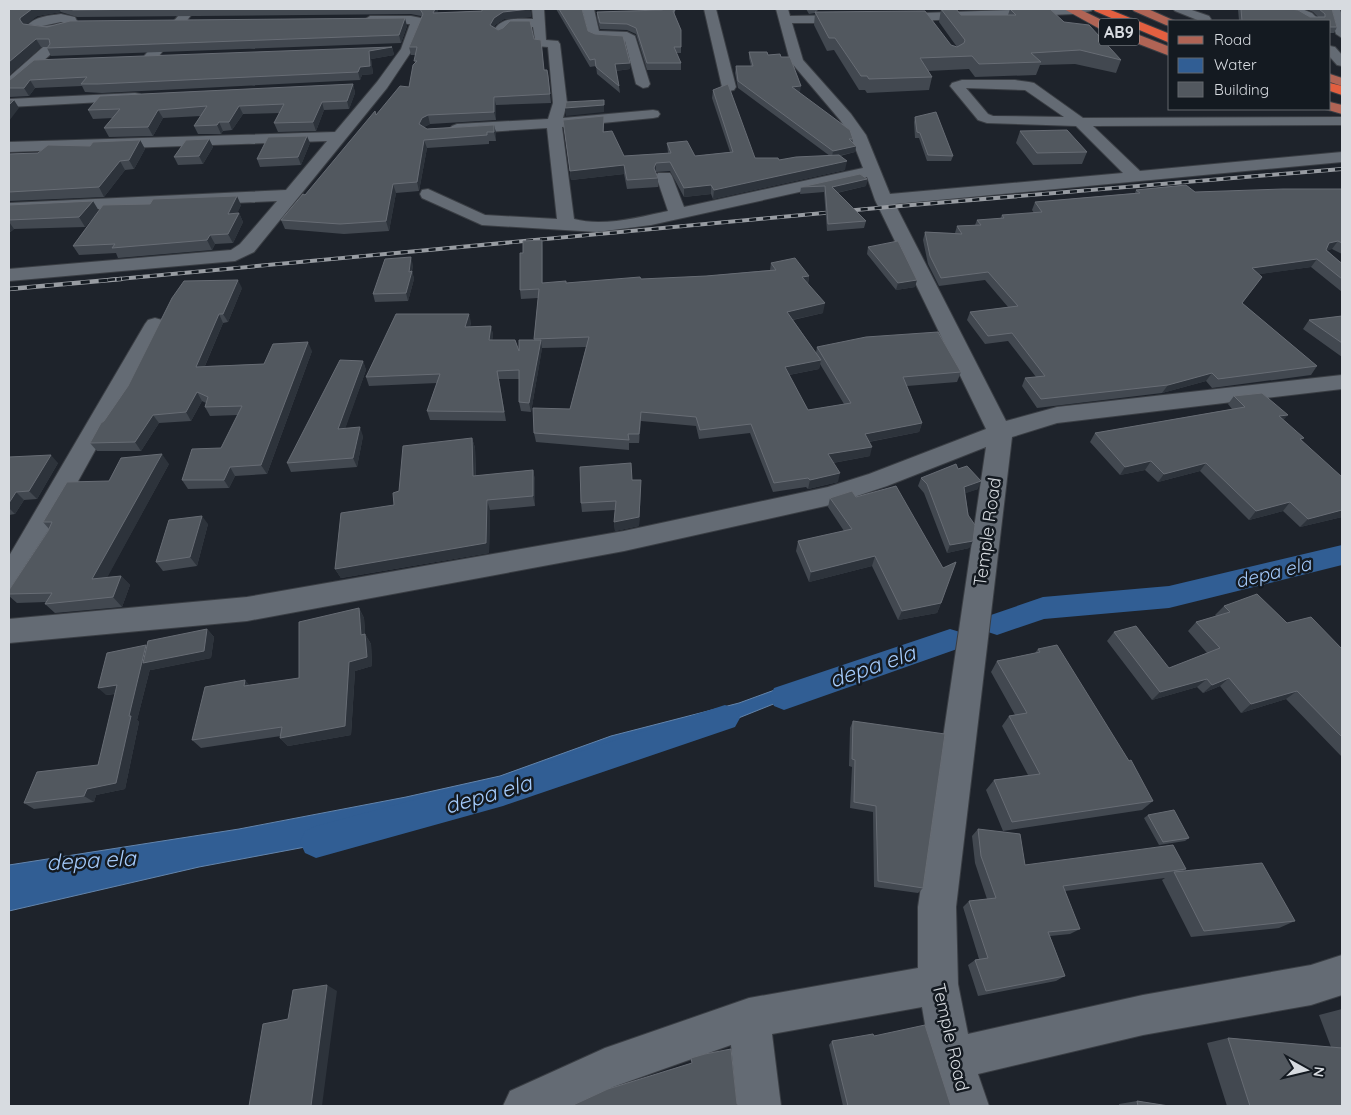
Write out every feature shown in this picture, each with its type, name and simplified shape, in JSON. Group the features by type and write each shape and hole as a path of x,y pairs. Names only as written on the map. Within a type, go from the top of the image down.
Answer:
{"highway":[{"path":"1099,9 1168,38"},
{"path":"1115,9 1168,31"}],"main road":[{"name":"AB9","path":"1138,9 1168,21"},
{"name":"AB9","path":"1072,10 1104,26 1168,51"}],"street":[{"path":"9,84 65,35 71,22 72,9"},
{"path":"170,58 145,59 190,9"},
{"path":"710,9 729,87"},
{"path":"879,18 1087,9"},
{"path":"1179,9 1205,19"},
{"path":"1247,9 1297,11 1309,15 1313,20"},
{"path":"1337,10 1342,32"},
{"path":"592,11 593,33"},
{"path":"860,18 784,14 796,61 846,117 858,135 884,200 1000,434"},
{"path":"499,32 502,26 539,16 540,43 568,42 584,34 593,33 596,35 627,36 631,39 643,84"},
{"path":"926,17 937,32"},
{"path":"9,275 235,255 247,248 382,86 407,49 417,22 411,20 361,20"},
{"path":"161,22 201,21"},
{"path":"16,32 32,27 43,30 71,22"},
{"path":"568,42 560,103 554,123 566,222 575,226"},
{"path":"388,50 407,49"},
{"path":"1331,51 1342,62"},
{"path":"34,62 53,62"},
{"path":"1130,177 1068,118 1029,86 1015,84 962,84 958,86 983,116 992,120 1068,118 1342,114"},
{"path":"362,86 382,86"},
{"path":"9,103 145,97"},
{"path":"440,130 554,123 652,114"},
{"path":"1068,118 1342,121"},
{"path":"9,147 340,136"},
{"path":"884,200 1342,157"},
{"path":"428,194 482,220 575,226 617,225 678,214 874,171"},
{"path":"664,176 678,214"},
{"path":"9,208 290,195"},
{"path":"9,580 155,324"},
{"path":"9,632 247,609 624,541 830,496 878,480 1039,419 1089,410 1226,397 1342,382"},
{"name":"Temple Road","path":"967,1106 952,1059 938,984 937,908 1000,434"},
{"path":"952,1059 1143,1015 1311,985 1342,975"},
{"path":"525,1106 604,1069 749,1018 938,984"},
{"path":"749,1018 759,1106"}],"water":[{"path":"813,676 816,687 736,719 630,744 504,791 468,812 409,814 316,845 199,867 9,911 9,865 239,829 406,797 500,776 611,736 739,703"}],"building":[{"path":"9,9 32,9 20,18 23,24 47,27 70,21 405,18 399,35 47,48 50,44 49,39 36,39 9,62"},
{"path":"71,9 160,9 73,10"},
{"path":"420,9 435,9 433,13 482,11 482,9 530,9 503,12 494,18 490,25 498,30 510,21 530,21 534,39 541,40 544,70 547,70 550,94 494,97 494,112 428,115 422,118 419,124 427,129 494,125 494,132 487,132 487,135 424,140 417,182 393,184 386,221 340,224 281,220 303,194 305,195 375,111 376,115 400,86 409,87 413,65 417,61 414,61 417,47 409,47 423,14"},
{"path":"559,9 582,9 588,31 595,34 623,36 630,63 615,64 619,86 596,67 595,59 590,60"},
{"path":"674,9 675,11 673,11 681,30 681,47 674,47 681,63 647,63 636,28 627,24 600,23 597,12 661,10"},
{"path":"941,9 956,9 961,15 1016,15 1010,9 1050,9 1064,22 1089,25 1121,60 1080,50 1031,53 1041,62 979,64 972,56 920,58 932,77 869,79 867,76 861,76 835,38 829,38 815,12 925,11 951,45 957,47 964,43 965,40"},
{"path":"1241,9 1290,9 1298,10 1310,17 1325,17 1325,14 1319,9 1332,9 1337,27 1331,27 1331,20 1242,20"},
{"path":"392,47 369,51 370,66 360,67 358,72 81,84 87,77 30,80 24,88 9,88 9,80 34,60"},
{"path":"749,52 767,52 768,55 780,54 781,57 790,57 801,86 792,87 850,130 853,139 849,139 856,146 833,151 738,81 736,66 753,66"},
{"path":"353,84 347,101 322,102 313,122 274,123 284,104 239,106 229,122 219,122 217,125 194,126 207,106 158,110 148,127 104,128 120,109 88,110 100,96"},
{"path":"728,84 755,158 778,158 779,160 796,157 839,155 847,161 714,190 711,185 684,188 670,162 656,163 654,168 658,178 627,180 624,165 570,171 563,120 604,116 603,132 612,131 624,156 671,153 667,143 687,141 695,156 733,152 713,90"},
{"path":"604,100 604,105 565,108 566,102"},
{"path":"936,112 953,156 928,155 920,133 917,132 915,117"},
{"path":"1067,130 1087,152 1037,153 1020,131"},
{"path":"307,136 298,157 257,159 268,137"},
{"path":"209,139 199,156 174,157 186,140"},
{"path":"140,140 129,160 120,161 99,187 9,192 9,154 38,153 48,145 90,146 93,142"},
{"path":"860,174 867,179 832,187 866,221 828,224 825,186 801,187"},
{"path":"1186,185 1195,192 1342,189 1342,243 1338,241 1329,243 1326,250 1342,263 1342,279 1317,259 1252,268 1262,277 1242,303 1317,366 1218,379 1212,373 1168,385 1041,399 1025,378 1045,376 1012,333 988,336 970,312 1018,306 988,272 941,278 930,256 925,232 962,234 957,226 981,225 977,220 1004,218 1002,215 1042,212 1035,202 1140,193 1136,190"},
{"path":"237,196 228,214 239,213 228,234 210,235 207,240 112,248 115,244 73,246 103,205 150,204 153,199"},
{"path":"93,201 79,217 9,220 9,205"},
{"path":"542,240 542,283 640,277 641,279 706,276 776,270 771,263 795,258 809,276 802,277 825,303 787,312 821,360 785,367 808,410 851,403 817,347 866,337 938,332 961,372 903,377 922,423 865,434 872,447 828,454 840,473 810,480 808,478 774,483 751,424 700,430 696,417 641,412 639,434 628,434 629,440 534,433 533,408 570,409 589,337 534,339 539,289 520,290 520,253 523,253 523,241"},
{"path":"898,241 917,280 898,283 868,247"},
{"path":"411,257 409,272 412,271 406,293 373,294 385,259"},
{"path":"238,280 223,314 219,314 196,367 264,364 273,344 308,342 261,465 230,467 224,480 182,480 192,449 221,448 242,406 205,407 208,397 197,392 186,412 153,415 135,442 90,443 101,423 128,386 172,298 184,281"},
{"path":"396,314 469,314 465,327 491,326 489,340 515,340 519,351 519,340 541,340 529,403 519,402 519,370 497,371 504,412 427,411 440,374 366,377"},
{"path":"1342,316 1342,343 1309,320"},
{"path":"340,360 363,361 338,429 360,427 353,458 287,463"},
{"path":"1262,393 1288,415 1279,416 1304,438 1300,439 1342,477 1342,510 1308,519 1290,502 1256,511 1206,463 1164,474 1151,461 1125,467 1095,433 1245,407 1234,396"},
{"path":"472,438 473,476 533,470 533,496 487,500 486,543 335,569 341,513 394,505 393,493 399,491 403,446"},
{"path":"162,454 92,579 121,576 113,597 45,604 52,593 9,594 9,590 48,531 52,522 43,522 67,482 109,481 121,458"},
{"path":"51,455 29,491 16,492 9,503 9,457"},
{"path":"631,463 632,480 641,480 639,517 614,522 616,501 581,503 580,467"},
{"path":"956,464 958,469 967,466 981,481 964,487 968,515 975,525 973,541 950,545 927,484 921,478"},
{"path":"896,486 943,568 956,562 941,603 902,611 875,556 811,572 798,541 852,529 830,498 852,491 856,497"},
{"path":"202,516 190,557 156,562 169,520"},
{"path":"1257,594 1287,623 1311,617 1342,649 1342,737 1297,691 1251,704 1229,678 1212,685 1207,679 1160,692 1114,632 1136,626 1169,668 1220,648 1196,622 1230,612 1224,606"},
{"path":"359,608 361,635 365,634 367,657 349,662 345,726 280,738 282,727 192,740 205,687 245,680 244,686 299,678 299,622"},
{"path":"207,629 204,651 143,663 148,641"},
{"path":"146,645 129,716 131,716 116,783 87,789 84,796 24,803 37,772 98,765 117,685 98,688 107,653"},
{"path":"1057,645 1129,761 1131,760 1153,801 1012,822 994,780 1040,774 1009,716 1027,713 997,661 1040,652 1038,649"},
{"path":"853,721 945,734 923,888 878,881 876,806 854,802 855,760 852,759"},
{"path":"1174,810 1189,838 1163,842 1148,815"},
{"path":"978,829 1020,834 1025,865 1173,845 1186,869 1063,886 1080,929 1048,932 1065,976 986,991 975,960 988,958 969,901 996,898 981,856"},
{"path":"1262,863 1295,921 1204,931 1174,872"},
{"path":"327,985 311,1106 249,1106 263,1024 288,1019 293,990"},
{"path":"925,1025 951,1106 848,1106 832,1041 873,1034 874,1036"},
{"path":"1228,1038 1342,1048 1342,1106 1250,1106"},
{"path":"731,1049 737,1104 744,1106 571,1106 608,1089 692,1063 691,1058"},
{"path":"1137,1101 1169,1106 1138,1106"}],"waterway":[{"name":"depa ela","path":"997,624 1043,608 1169,597 1342,555"},
{"name":"depa ela","path":"784,697 950,640"},
{"name":"depa ela","path":"316,842 503,791 725,718"}],"railway":[{"path":"108,280 888,207 1342,169"},
{"path":"9,289 121,279"}]}
